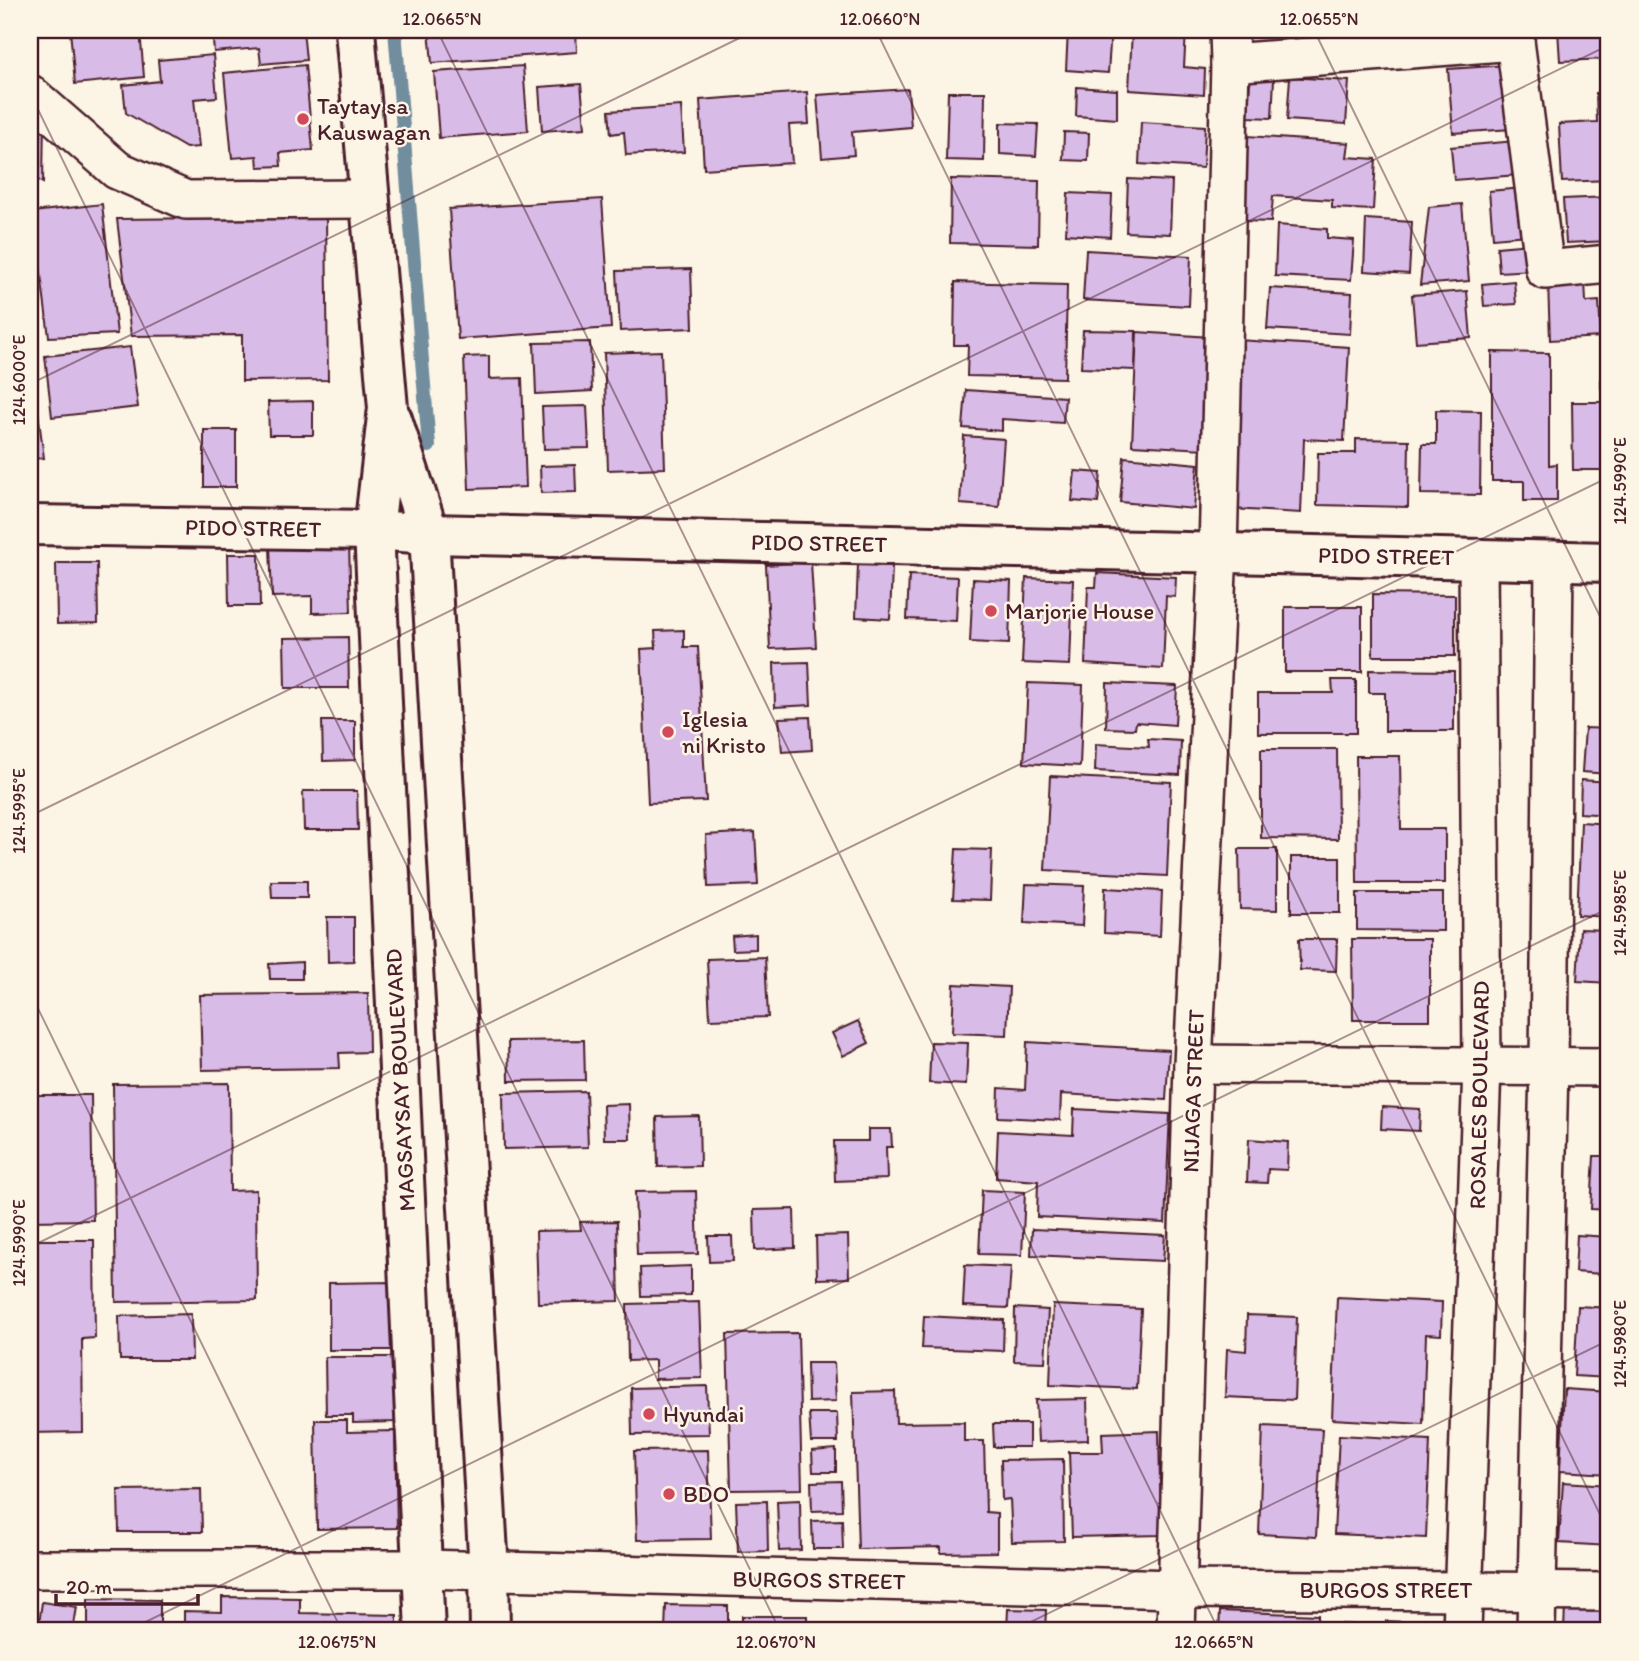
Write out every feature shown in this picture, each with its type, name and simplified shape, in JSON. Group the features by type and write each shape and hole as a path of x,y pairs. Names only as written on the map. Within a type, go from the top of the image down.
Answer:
{"street":[{"path":"355,30 388,408 429,534 489,1571 490,1631"},
{"path":"1230,46 1516,35 1545,270 1609,264"},
{"name":"NIJAGA STREET","path":"1176,1631 1193,1064 1218,552 1230,46"},
{"path":"30,94 117,170 186,200 370,199"},
{"name":"MAGSAYSAY BOULEVARD","path":"388,408 373,530 425,1631"},
{"name":"PIDO STREET","path":"30,525 373,530 429,534 1609,562"},
{"name":"ROSALES BOULEVARD","path":"1462,1631 1482,1067 1478,558"},
{"path":"1536,1631 1549,1066 1554,560"},
{"path":"393,935 452,932"},
{"path":"1193,1064 1609,1067"},
{"name":"BURGOS STREET","path":"30,1569 423,1569 1177,1589 1609,1592"}],"building":[{"path":"70,30 140,30 144,77 75,84"},
{"path":"212,30 303,30 306,60 261,64 259,48 214,52"},
{"path":"429,30 576,30 577,52 432,63"},
{"path":"1068,30 1111,30 1108,73 1066,70"},
{"path":"1132,30 1186,30 1184,67 1205,69 1204,95 1129,90"},
{"path":"1242,30 1276,30 1276,34 1242,34"},
{"path":"1286,30 1360,30 1360,35 1286,34"},
{"path":"1558,30 1609,30 1609,59 1560,61"},
{"path":"213,55 217,97 194,99 199,147 186,148 126,113 123,85 160,81 158,60"},
{"path":"305,65 313,150 280,153 281,166 258,167 257,156 232,158 224,73"},
{"path":"1508,65 1512,129 1453,133 1448,69"},
{"path":"523,66 528,131 439,138 434,72"},
{"path":"1290,77 1349,81 1346,124 1287,120"},
{"path":"1250,79 1274,79 1272,118 1248,117"},
{"path":"581,84 585,128 542,131 539,87"},
{"path":"1077,87 1117,90 1117,119 1076,116"},
{"path":"908,89 911,127 852,132 854,155 822,158 817,95"},
{"path":"807,92 809,124 789,125 792,163 704,169 700,100"},
{"path":"948,92 985,92 984,161 946,160"},
{"path":"1609,92 1609,180 1562,182 1559,124 1597,122 1596,93"},
{"path":"681,106 684,152 626,155 624,132 611,134 609,111"},
{"path":"30,109 44,117 43,183 30,176"},
{"path":"1141,122 1205,126 1203,168 1139,164"},
{"path":"1000,123 1038,124 1036,156 1000,154"},
{"path":"1064,132 1089,133 1088,161 1063,160"},
{"path":"1247,136 1349,143 1347,157 1376,159 1373,210 1332,208 1332,200 1273,196 1271,222 1243,221"},
{"path":"1515,141 1518,175 1454,180 1451,147"},
{"path":"951,179 1039,181 1038,245 950,243"},
{"path":"1128,179 1172,181 1170,234 1126,232"},
{"path":"1523,188 1527,235 1493,238 1489,191"},
{"path":"1068,193 1112,195 1110,237 1066,234"},
{"path":"1609,197 1609,241 1566,243 1563,199"},
{"path":"602,199 611,328 458,339 449,209"},
{"path":"102,204 117,334 49,337 33,212"},
{"path":"1462,204 1469,281 1420,285 1429,207"},
{"path":"326,217 328,380 242,381 242,335 131,336 117,219"},
{"path":"1366,219 1412,222 1409,274 1364,271"},
{"path":"1277,225 1327,229 1327,238 1354,240 1351,280 1275,276"},
{"path":"1530,244 1533,270 1499,272 1497,247"},
{"path":"1086,250 1191,256 1189,306 1083,300"},
{"path":"691,269 693,328 620,331 617,271"},
{"path":"1585,280 1586,302 1599,301 1601,337 1550,340 1548,282"},
{"path":"1514,281 1516,304 1484,306 1482,284"},
{"path":"955,282 1067,285 1065,378 967,376 968,345 954,345"},
{"path":"1270,288 1352,293 1350,334 1267,329"},
{"path":"1467,291 1471,338 1416,342 1412,295"},
{"path":"1083,330 1136,331 1135,370 1081,368"},
{"path":"1137,332 1210,337 1205,449 1132,445"},
{"path":"1238,340 1349,347 1344,441 1304,439 1301,513 1230,509"},
{"path":"590,342 592,391 536,394 534,343"},
{"path":"130,347 138,407 52,417 45,356"},
{"path":"30,350 44,458 30,459"},
{"path":"661,351 665,468 608,470 604,353"},
{"path":"1492,352 1549,353 1549,465 1557,464 1557,501 1524,501 1524,481 1492,481"},
{"path":"489,356 489,379 522,378 526,487 469,489 464,357"},
{"path":"1601,356 1609,356 1609,388 1601,388"},
{"path":"966,390 1065,397 1063,423 1002,419 1002,431 963,428"},
{"path":"313,401 313,435 269,435 268,402"},
{"path":"1572,402 1609,402 1609,470 1573,470"},
{"path":"587,406 589,448 544,449 542,407"},
{"path":"1436,410 1481,411 1480,495 1421,494 1422,444 1436,444"},
{"path":"204,430 236,430 236,487 204,487"},
{"path":"964,436 1004,439 999,507 960,504"},
{"path":"1356,439 1409,440 1408,507 1317,505 1318,453 1356,453"},
{"path":"1124,457 1198,464 1194,509 1120,502"},
{"path":"575,465 576,492 541,493 540,466"},
{"path":"1075,471 1101,473 1098,503 1072,501"},
{"path":"349,545 351,612 312,613 312,596 272,597 270,546"},
{"path":"228,554 259,554 260,606 229,606"},
{"path":"811,562 816,647 770,649 766,565"},
{"path":"56,563 97,563 98,623 57,624"},
{"path":"858,564 892,566 890,619 856,617"},
{"path":"1097,573 1176,577 1175,597 1166,596 1163,669 1085,664 1088,587 1096,587"},
{"path":"909,575 958,577 956,621 907,619"},
{"path":"1026,578 1073,580 1070,665 1022,663"},
{"name":"Marjorie House","path":"973,579 1011,581 1009,644 970,642"},
{"path":"1373,594 1455,595 1455,656 1373,656"},
{"path":"1285,607 1362,607 1362,672 1285,672"},
{"path":"684,630 684,647 698,647 706,801 648,803 641,649 656,648 655,631"},
{"path":"348,637 349,688 285,688 284,638"},
{"path":"809,662 811,705 775,707 774,663"},
{"path":"1369,670 1454,671 1454,731 1385,731 1385,693 1369,693"},
{"path":"1332,680 1356,680 1356,733 1258,733 1258,693 1333,693"},
{"path":"1028,683 1083,685 1080,766 1024,763"},
{"path":"1107,683 1177,686 1175,725 1136,722 1135,729 1106,728"},
{"path":"810,717 812,750 782,752 779,718"},
{"path":"322,721 355,721 355,760 323,761"},
{"path":"1585,728 1609,729 1609,774 1582,772"},
{"path":"1148,739 1181,741 1180,775 1095,771 1096,744 1149,747"},
{"path":"1261,749 1337,749 1338,839 1261,838"},
{"path":"1356,756 1400,756 1401,829 1445,829 1445,883 1357,883"},
{"path":"1050,776 1171,782 1167,876 1045,870"},
{"path":"1581,780 1609,782 1609,815 1580,813"},
{"path":"303,791 357,791 358,830 304,830"},
{"path":"1581,822 1609,824 1609,917 1577,915"},
{"path":"755,832 758,885 708,887 706,835"},
{"path":"956,849 992,850 990,900 953,899"},
{"path":"1239,849 1277,849 1277,910 1240,909"},
{"path":"1291,857 1340,857 1340,913 1291,913"},
{"path":"271,881 307,881 307,898 272,898"},
{"path":"1026,884 1084,886 1082,926 1024,923"},
{"path":"1105,888 1162,891 1160,936 1104,933"},
{"path":"1357,893 1443,893 1443,931 1357,930"},
{"path":"327,917 354,917 354,961 328,962"},
{"path":"1580,929 1609,930 1609,983 1577,981"},
{"path":"756,934 756,949 733,950 732,936"},
{"path":"1299,939 1337,939 1336,971 1300,970"},
{"path":"1352,939 1430,939 1430,1020 1353,1020"},
{"path":"765,957 768,1017 710,1019 707,959"},
{"path":"302,962 302,979 270,979 269,964"},
{"path":"954,984 1009,987 1007,1035 952,1033"},
{"path":"368,993 369,1052 339,1053 340,1068 202,1070 200,995"},
{"path":"858,1021 869,1043 843,1056 832,1033"},
{"path":"584,1040 585,1080 509,1081 508,1041"},
{"path":"931,1042 968,1043 966,1085 929,1083"},
{"path":"1027,1042 1169,1050 1166,1100 1061,1094 1060,1120 998,1117 999,1088 1025,1090"},
{"path":"229,1083 230,1191 256,1190 257,1300 116,1302 113,1084"},
{"path":"586,1091 588,1147 504,1149 503,1093"},
{"path":"30,1095 91,1095 93,1220 30,1221"},
{"path":"629,1104 630,1139 604,1139 603,1105"},
{"path":"1382,1107 1420,1109 1419,1131 1381,1129"},
{"path":"1074,1109 1170,1114 1165,1223 1037,1217 1038,1181 996,1178 998,1131 1073,1135"},
{"path":"699,1116 700,1166 658,1167 657,1117"},
{"path":"868,1129 891,1129 892,1147 886,1147 887,1179 835,1181 834,1141 868,1141"},
{"path":"1249,1139 1288,1142 1287,1170 1268,1169 1267,1183 1247,1182"},
{"path":"1594,1156 1609,1156 1609,1210 1591,1209"},
{"path":"982,1190 1025,1192 1022,1255 979,1254"},
{"path":"696,1191 698,1254 637,1255 635,1192"},
{"path":"794,1209 795,1248 755,1250 754,1210"},
{"path":"617,1221 619,1301 538,1303 536,1231 581,1230 580,1222"},
{"path":"1032,1229 1165,1235 1163,1261 1031,1255"},
{"path":"848,1235 849,1278 817,1279 816,1236"},
{"path":"1577,1235 1609,1237 1609,1300 1600,1299 1602,1274 1575,1272"},
{"path":"708,1236 732,1236 733,1261 709,1262"},
{"path":"30,1240 94,1240 95,1338 82,1339 83,1432 30,1433"},
{"path":"965,1265 1011,1267 1008,1308 963,1306"},
{"path":"691,1266 691,1295 641,1296 640,1268"},
{"path":"393,1282 395,1350 329,1350 329,1283"},
{"path":"1337,1297 1442,1302 1441,1335 1426,1334 1423,1424 1332,1419"},
{"path":"699,1302 702,1378 655,1379 655,1360 628,1361 627,1304"},
{"path":"1053,1305 1141,1309 1137,1389 1050,1385"},
{"path":"1578,1306 1609,1308 1609,1378 1574,1376"},
{"path":"1015,1308 1048,1310 1045,1362 1014,1361"},
{"path":"191,1314 192,1360 120,1360 119,1316"},
{"path":"1247,1315 1297,1317 1294,1400 1225,1397 1227,1349 1246,1351"},
{"path":"924,1316 1004,1320 1003,1351 922,1348"},
{"path":"798,1333 802,1489 731,1490 727,1334"},
{"path":"325,1357 394,1357 396,1422 353,1423 353,1415 326,1415"},
{"path":"807,1363 834,1363 836,1401 808,1402"},
{"path":"707,1386 709,1434 632,1435 631,1388"},
{"path":"1564,1389 1609,1392 1609,1474 1560,1471"},
{"path":"895,1391 896,1423 964,1422 964,1441 984,1441 986,1512 997,1513 997,1552 941,1553 941,1547 858,1549 853,1392"},
{"path":"1087,1399 1088,1440 1038,1442 1036,1400"},
{"path":"809,1413 837,1413 838,1442 811,1442"},
{"path":"315,1420 347,1420 347,1432 395,1431 397,1528 317,1529"},
{"path":"993,1424 1029,1424 1029,1447 994,1447"},
{"path":"1263,1426 1322,1429 1316,1537 1259,1534"},
{"path":"1159,1431 1161,1535 1072,1537 1069,1452 1103,1452 1102,1433"},
{"path":"1339,1435 1430,1440 1426,1538 1334,1534"},
{"path":"836,1449 836,1472 813,1472 812,1451"},
{"path":"708,1450 711,1539 637,1540 634,1451"},
{"path":"1063,1459 1064,1541 1012,1542 1010,1499 1002,1500 1001,1460"},
{"path":"841,1481 842,1510 812,1511 811,1482"},
{"path":"1563,1482 1609,1485 1609,1546 1559,1543"},
{"path":"201,1489 202,1532 119,1532 118,1490"},
{"path":"800,1500 801,1550 779,1551 777,1501"},
{"path":"767,1501 768,1551 738,1552 736,1502"},
{"path":"842,1520 843,1549 813,1549 812,1521"},
{"path":"222,1597 300,1598 300,1613 397,1615 397,1631 184,1631 184,1611 222,1612"},
{"path":"88,1599 160,1600 160,1631 88,1631"},
{"path":"42,1602 77,1607 73,1631 38,1631"},
{"path":"30,1603 36,1604 32,1631 30,1631"},
{"path":"666,1605 728,1606 728,1631 665,1631"},
{"path":"1565,1605 1607,1608 1606,1624 1609,1624 1609,1631 1564,1631"},
{"path":"1008,1609 1046,1610 1045,1631 1007,1631"},
{"path":"1220,1611 1318,1615 1318,1631 1219,1631"},
{"path":"742,1616 807,1616 807,1631 742,1631"},
{"path":"1386,1621 1442,1624 1442,1631 1385,1631"},
{"path":"1342,1624 1370,1626 1370,1631 1342,1631"}],"waterway":[{"path":"395,30 429,446"}],"place":[{"name":"Taytay sa Kauswagan","path":"303,119"},
{"name":"Marjorie House","path":"991,611"},
{"name":"Iglesia ni Kristo","path":"668,732"},
{"name":"Hyundai","path":"649,1414"},
{"name":"BDO","path":"669,1494"}]}
